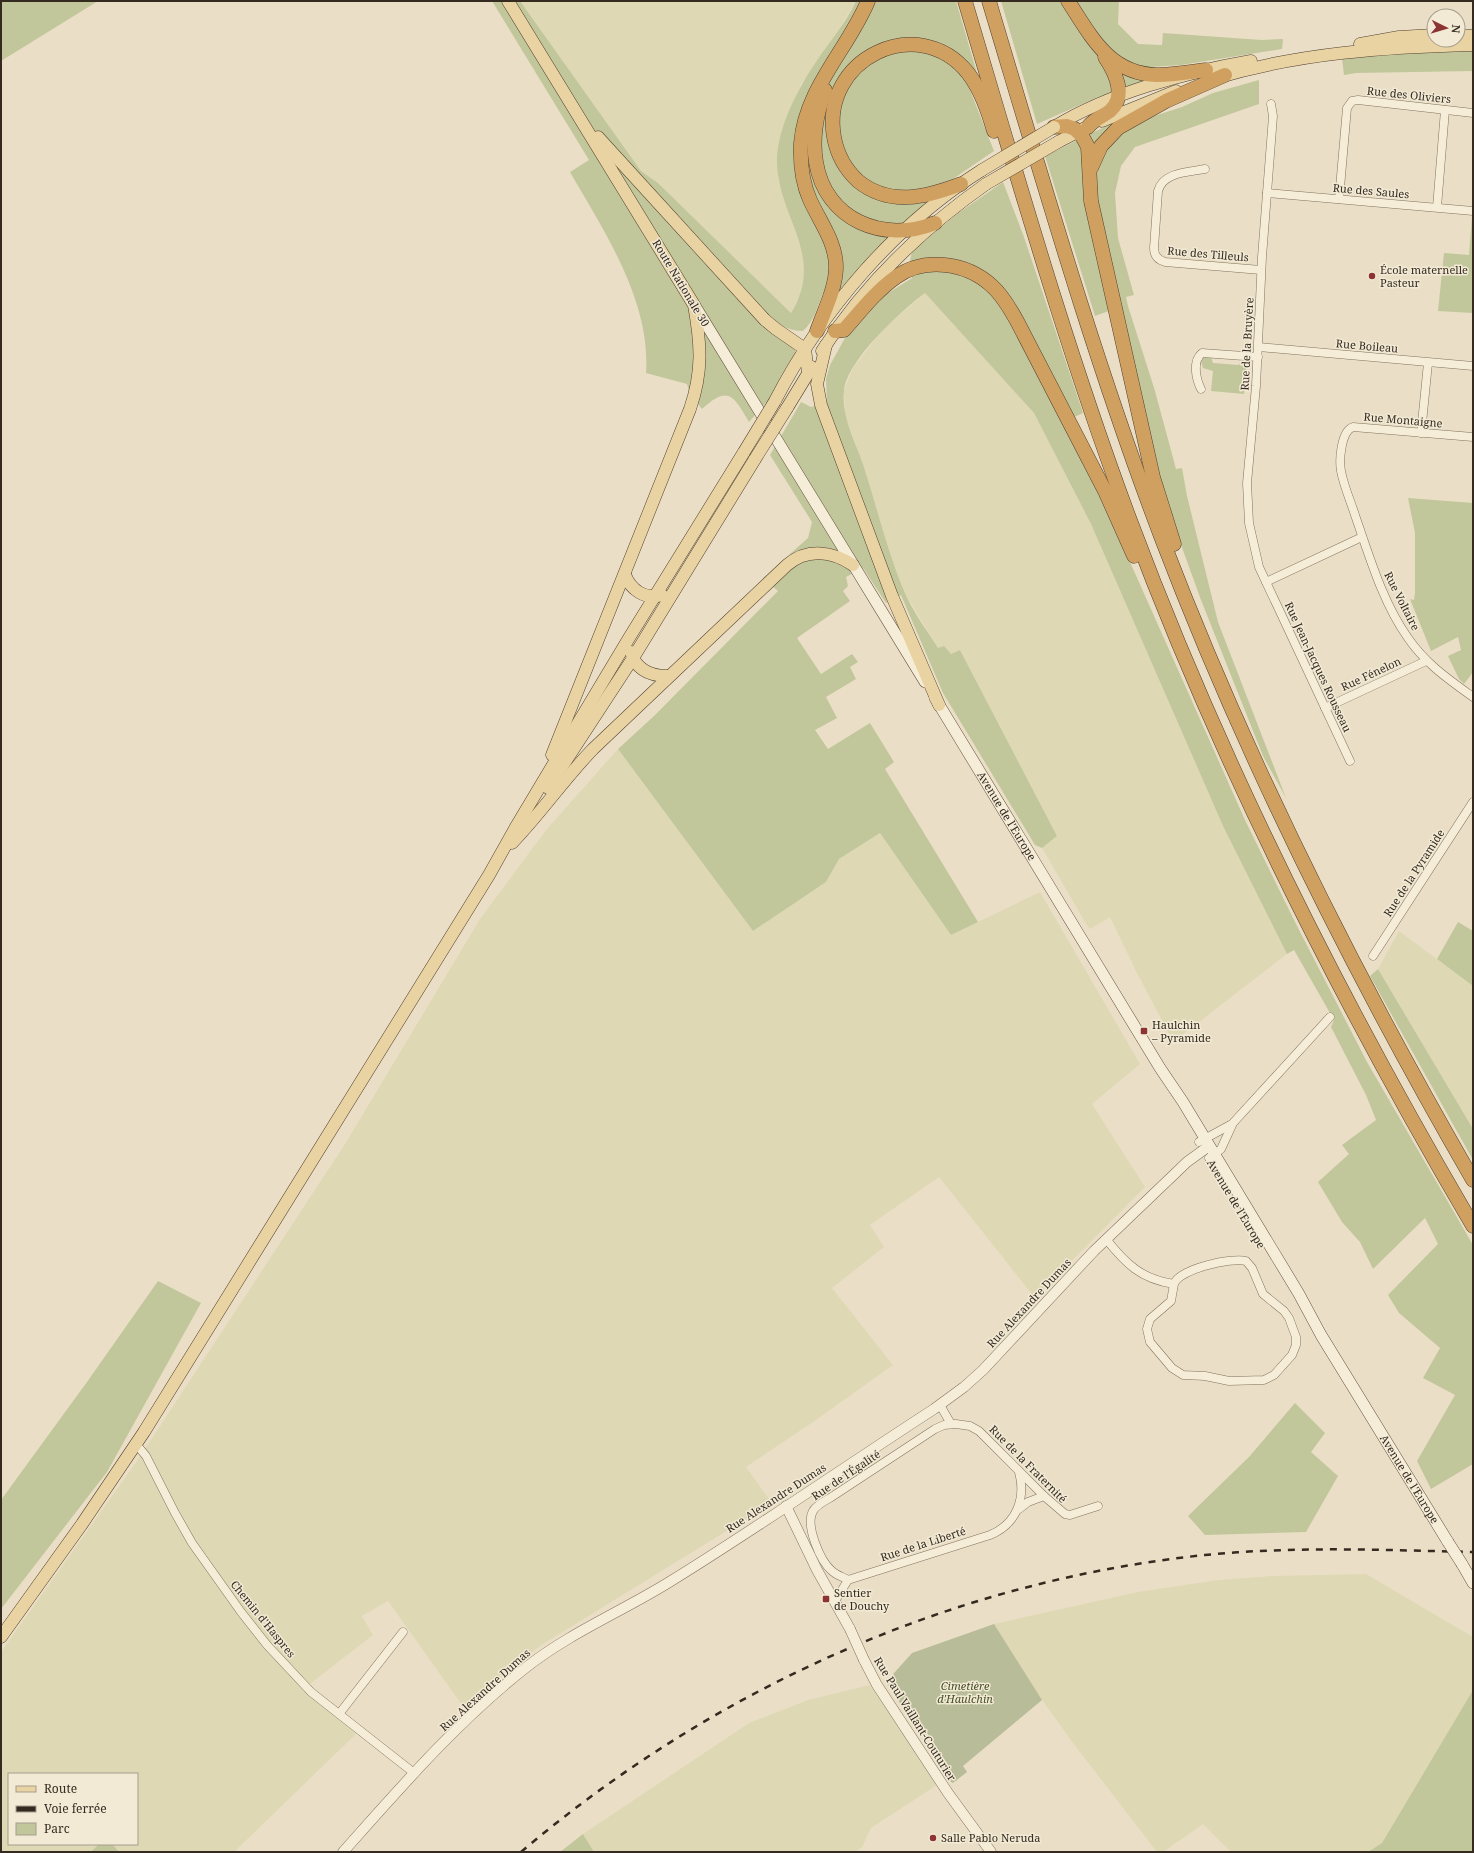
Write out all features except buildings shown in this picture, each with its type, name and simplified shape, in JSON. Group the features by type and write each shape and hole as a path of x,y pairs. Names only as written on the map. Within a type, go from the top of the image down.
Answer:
{"highway":[{"path":"868,1 848,40 826,89 817,119 814,146 817,169 825,188 833,200 852,219 874,228 906,230 920,229 936,223"},
{"path":"965,1 1042,258 1108,461 1154,584 1191,674 1265,838 1323,955 1396,1092 1473,1226"},
{"path":"989,1 1060,238 1116,409 1163,540 1213,666 1261,775 1325,908 1404,1059 1473,1180"},
{"path":"1068,1 1100,48 1116,76 1118,98 1111,110 1092,121 1083,129"},
{"path":"817,331 832,287 836,263 832,242 805,186 801,160 802,138 806,116 813,98 848,40"},
{"path":"961,184 922,197 899,198 873,190 861,183 852,174 838,152 833,132 832,118 834,104 842,83 855,66 879,51 892,47 913,45 928,47 940,52 954,60 963,68 975,85 985,104 1019,204 1042,258"},
{"path":"1100,48 1120,65 1143,74 1164,74 1206,70"},
{"path":"1090,174 1097,152 1108,136 1118,128 1166,101 1225,75"},
{"path":"1054,127 1067,126 1083,129"},
{"path":"1083,129 1088,147 1091,201 1153,477 1166,520 1200,616 1213,666"},
{"path":"835,332 844,330 892,280 902,273 920,267 940,265 957,267 977,275 992,286 1003,298 1018,323 1105,491 1162,619 1191,674"}],"main road":[{"name":"Route Nationale 30","path":"508,1 853,565"},
{"path":"1,1637 78,1531 136,1444 489,875 526,810 629,638 776,401 805,349 850,286 906,230 961,184 1074,116 1155,85 1206,70 1392,38 1426,36"},
{"path":"489,875 512,843 633,658 680,579 826,345 858,300 936,223 986,184 1083,129 1159,97 1225,75 1276,63 1325,54 1367,50 1473,45"},
{"path":"580,118 765,320 805,349 808,373"},
{"path":"526,810 557,745 696,393 700,372 701,349 694,305"},
{"path":"826,345 817,384 821,405 892,596 939,705"},
{"path":"776,401 784,394 798,390 811,393 821,405"},
{"path":"512,843 578,764 668,676 792,561 803,556 818,553 841,558 853,565"},
{"name":"Avenue de l'Europe","path":"853,565 1160,1068 1181,1110 1206,1148 1262,1248 1321,1335 1473,1583"},
{"path":"625,575 629,585 635,591 654,597 668,593 680,579"},
{"path":"629,638 633,658 638,667 656,676 668,676"}],"street":[{"name":"Rue des Oliviers","path":"1339,199 1347,108 1352,101 1358,100 1473,113"},
{"name":"Rue de la Bruyère","path":"1266,582 1259,567 1251,536 1247,497 1259,347 1261,270 1273,116 1271,104"},
{"path":"1437,208 1445,110"},
{"name":"Rue des Tilleuls","path":"1205,169 1177,174 1166,179 1161,184 1158,191 1154,241 1155,255 1160,260 1165,262 1261,270"},
{"name":"Rue des Saules","path":"1267,192 1473,211"},
{"name":"Rue Boileau","path":"1259,347 1473,366"},
{"path":"1201,389 1196,374 1198,359 1202,353 1258,356"},
{"path":"1421,433 1428,362"},
{"name":"Rue Montaigne","path":"1347,491 1341,468 1343,438 1348,429 1359,427 1473,437"},
{"name":"Rue Voltaire","path":"1347,491 1380,583 1398,623 1426,661 1473,697"},
{"path":"1266,582 1362,536"},
{"name":"Rue Jean-Jacques Rousseau","path":"1266,582 1350,761"},
{"name":"Rue Fénelon","path":"1325,708 1426,661"},
{"name":"Rue de la Pyramide","path":"1373,956 1473,802"},
{"path":"1206,1148 1233,1123 1330,1017"},
{"path":"1206,1148 1223,1146 1233,1123"},
{"name":"Rue Alexandre Dumas","path":"342,1852 414,1773 488,1701 540,1657 568,1639 672,1581 940,1406 983,1370 1106,1239 1187,1162 1206,1148"},
{"path":"1106,1239 1122,1259 1133,1268 1157,1280 1174,1284"},
{"path":"1231,1260 1246,1261 1252,1268 1264,1296 1284,1311 1290,1321 1296,1341 1292,1355 1274,1375 1264,1380 1228,1381 1205,1376 1186,1375 1176,1371 1150,1342 1147,1329 1150,1319 1171,1301 1174,1284 1177,1278 1183,1274 1220,1262 1231,1260"},
{"path":"940,1406 951,1424"},
{"name":"Rue de l'Égalité","path":"848,1580 831,1571 816,1544 810,1523 811,1515 815,1509 935,1429 951,1424 966,1425"},
{"name":"Rue de la Fraternité","path":"966,1425 979,1430 1044,1496 1062,1512 1067,1515 1098,1506"},
{"name":"Chemin d'Haspres","path":"136,1444 146,1456 192,1543 241,1612 296,1677 311,1692 414,1773"},
{"path":"1019,1509 1022,1484 1020,1472"},
{"name":"Rue de la Liberté","path":"848,1580 995,1533 1006,1526 1019,1509 1028,1502 1044,1496"},
{"name":"Rue Paul Vaillant-Couturier","path":"786,1506 817,1570 835,1601 877,1685 948,1792 991,1852"},
{"path":"835,1601 848,1580"},
{"path":"339,1714 404,1632"}],"shaded area":[{"path":"520,1 856,1 839,29 800,86 782,131 778,179 804,258 805,275 800,296 791,313 658,183 641,171"},
{"path":"925,293 1034,413 1091,524 1223,826 1287,954 1173,1042 1110,917 1090,929 1085,922 1042,848 1057,836 960,650 950,654 938,648 906,595 891,557 863,464 845,416 844,390 853,368 883,329"},
{"path":"618,749 753,931 826,882 839,859 880,833 951,935 1040,892 1140,1064 1092,1104 1145,1187 1035,1298 939,1177 870,1225 884,1247 832,1288 893,1365 813,1422 746,1467 772,1503 543,1644 505,1672 467,1712 388,1601 362,1616 373,1635 302,1690 356,1734 234,1852 1,1852 1,1652 139,1458 345,1144 480,919 546,830"},
{"path":"1399,931 1473,986 1473,1129 1378,969"},
{"path":"1366,1574 1473,1637 1473,1690 1382,1843 1368,1852 1231,1852 1203,1824 1163,1852 1157,1852 1073,1743 1042,1700 994,1624 1138,1592 1218,1580 1272,1576"},
{"path":"870,1685 937,1785 871,1828 862,1847 855,1852 594,1852 583,1834 749,1723 808,1700"}],"green space":[{"path":"1,1 98,1 1,61"},
{"path":"492,1 520,1 641,171 658,183 791,313 801,292 804,272 802,254 779,180 777,159 778,147 785,121 802,84 842,25 856,1 956,1 979,80 968,85 994,151 947,183 929,191 928,204 880,246 834,296 823,293 813,318 803,331 792,330 776,321 768,314 674,211 669,221 795,350 795,359 772,396 749,422 735,400 730,397 719,397 711,401 702,409 690,394 687,384 646,373 646,346 641,320 633,293 623,268 597,218 570,172 589,160"},
{"path":"1001,1 1119,1 1118,24 1138,44 1162,45 1163,33 1262,40 1283,39 1282,49 1181,65 1151,67 1152,81 1098,97 1037,124"},
{"path":"1473,49 1473,71 1356,73 1344,75 1342,58 1400,52"},
{"path":"1259,80 1259,104 1135,147 1121,166 1115,193 1118,238 1134,295 1126,297 1128,306 1155,391 1176,469 1182,468 1187,496 1218,622 1286,798 1263,756 1201,600 1168,509 1120,307 1095,316 1045,156 1139,110 1148,118 1182,107 1213,93"},
{"path":"1003,182 1024,237 1083,413 1063,422 1097,488 1245,820 1295,922 1367,1062 1473,1245 1473,1464 1431,1489 1417,1461 1455,1395 1423,1378 1440,1348 1399,1313 1388,1295 1438,1244 1425,1218 1373,1269 1360,1242 1342,1222 1318,1182 1349,1154 1342,1145 1376,1120 1366,1095 1331,1027 1334,1020 1294,950 1287,954 1223,826 1091,524 1034,413 925,293 877,337 855,365 847,379 844,391 847,419 863,464 882,529 908,600 938,648 944,646 951,654 960,650 1057,836 1042,848 1035,845 943,693 901,595 886,603 863,568 846,577 848,586 843,591 850,601 797,638 821,674 852,654 858,662 850,667 856,679 826,697 837,718 815,730 828,749 870,723 894,762 885,769 978,922 951,935 880,833 839,859 826,882 753,931 618,749 654,716 778,591 763,578 808,538 812,522 770,455 801,402 811,407 827,403 826,379 830,365 845,338 874,302 912,278 910,261 912,251 957,214"},
{"path":"1472,217 1473,313 1438,311 1444,253 1469,255"},
{"path":"1210,354 1213,363 1239,365 1242,360 1247,364 1244,394 1211,391 1213,371 1203,368 1201,361 1203,357"},
{"path":"1408,498 1473,503 1473,672 1464,684 1459,679 1448,656 1461,650 1458,637 1431,651 1410,599 1414,600 1415,593 1415,533"},
{"path":"1458,922 1473,931 1473,986 1437,959"},
{"path":"1378,969 1473,1129 1473,1160 1370,976"},
{"path":"158,1281 201,1303 107,1472 1,1609 1,1500"},
{"path":"1295,1403 1325,1433 1311,1452 1338,1476 1306,1532 1205,1535 1188,1516 1249,1457"},
{"name":"Cimetière d'Haulchin","path":"994,1624 1042,1700 963,1766 967,1772 953,1783 949,1781 941,1769 948,1765 923,1727 918,1730 886,1682 912,1653"},
{"path":"1473,1690 1473,1852 1368,1852 1382,1843"},
{"path":"583,1834 594,1852 560,1852"},
{"path":"98,1845 113,1845 119,1852 91,1852"}],"railway":[{"path":"521,1852 595,1793 674,1740 756,1693 841,1652 929,1617 1019,1589 1111,1568 1205,1555 1272,1550 1473,1552"}],"place":[{"name":"École maternelle Pasteur","path":"1372,276"},
{"name":"Haulchin – Pyramide","path":"1144,1031"},
{"name":"Sentier de Douchy","path":"826,1599"},
{"name":"Salle Pablo Neruda","path":"933,1838"}]}
